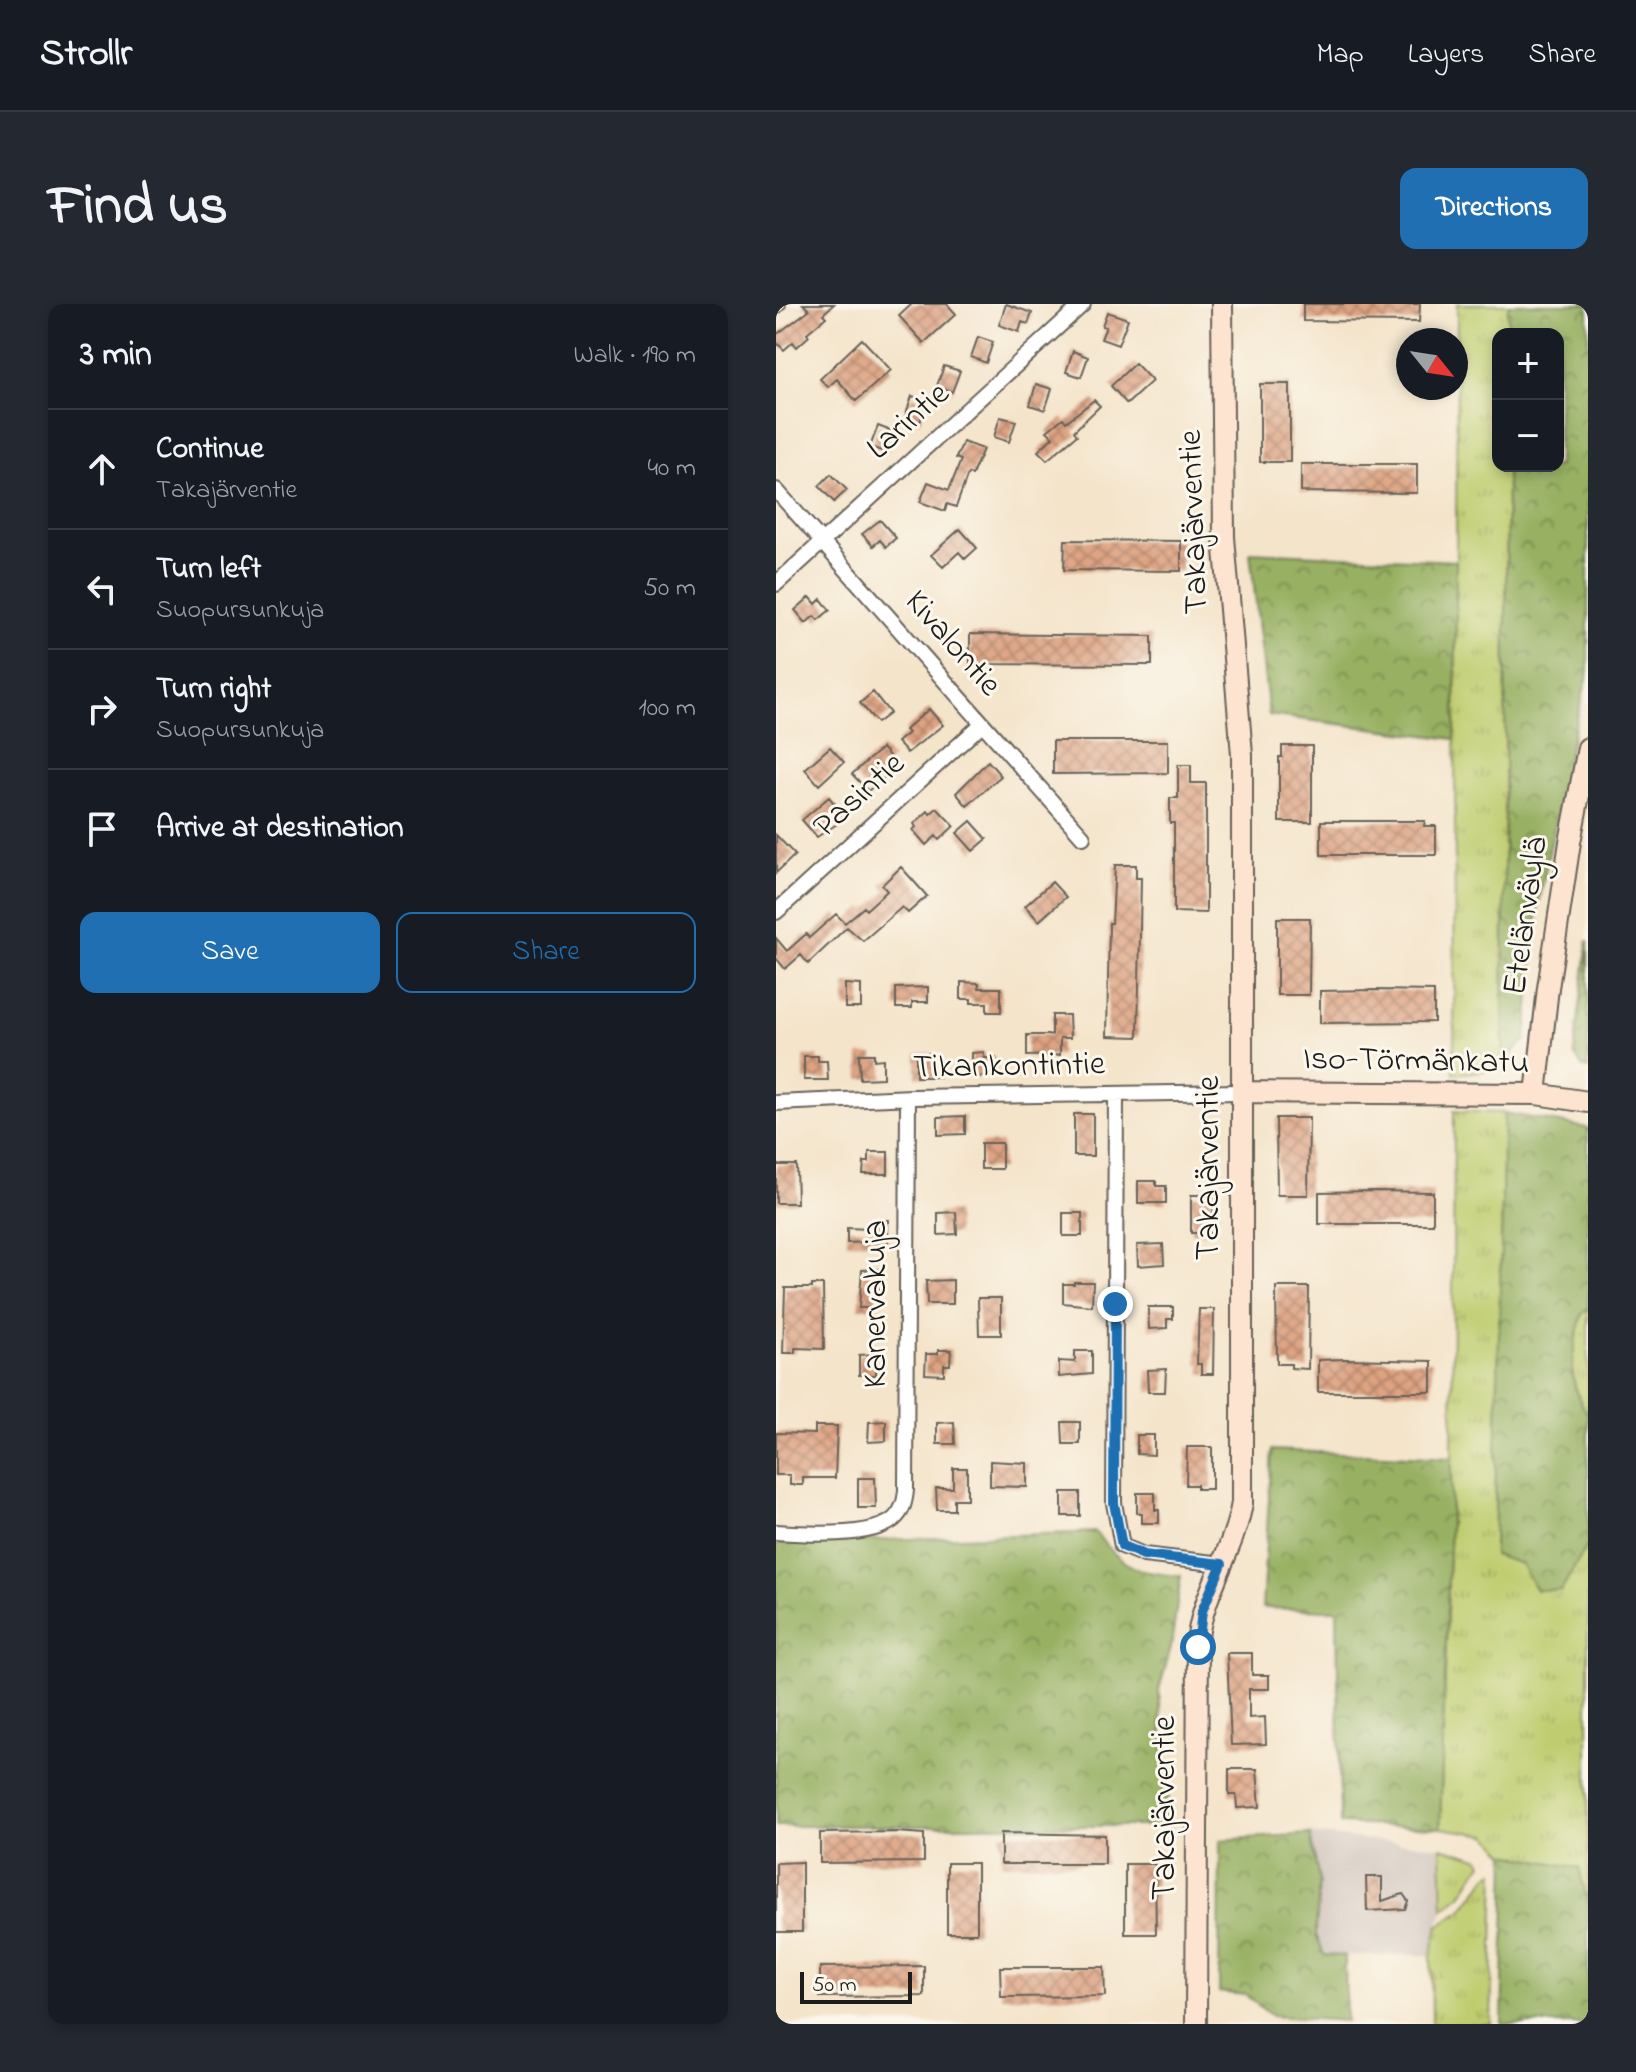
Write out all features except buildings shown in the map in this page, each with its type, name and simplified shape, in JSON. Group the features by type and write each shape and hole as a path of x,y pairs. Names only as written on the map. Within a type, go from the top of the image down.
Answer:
{"street":[{"name":"Larintie","path":"776,584 1083,304"},
{"name":"Takajärventie","path":"1196,2024 1198,1636 1202,1611 1238,1526 1242,1503 1242,755 1224,537 1222,304"},
{"name":"Kivalontie","path":"776,490 1083,837"},
{"name":"Pasintie","path":"776,912 982,724"},
{"name":"Etelänväylä","path":"1536,1094 1548,988 1588,748"},
{"name":"Iso-Törmänkatu","path":"1242,1092 1536,1094 1588,1102"},
{"name":"Tikankontintie","path":"776,1103 1242,1092"},
{"path":"1116,1095 1114,1503 1118,1536 1122,1546 1138,1553 1222,1564"},
{"name":"Kanervakuja","path":"776,1532 867,1529 891,1521 901,1511 906,1490 908,1098"}],"shaded area":[{"path":"1310,1834 1441,1847 1443,1910 1431,1955 1324,1956 1316,1934 1319,1880"}],"green space":[{"path":"1457,304 1508,304 1508,328 1492,328 1492,472 1507,472 1503,1069 1454,1074 1457,400 1468,400 1468,328 1457,328"},
{"path":"1508,304 1588,304 1588,674 1538,908 1526,1040 1513,1052 1503,1069 1507,472 1564,472 1564,328 1508,328"},
{"path":"1250,552 1456,561 1455,739 1269,715"},
{"path":"1588,940 1588,1069 1582,1067 1574,1054"},
{"path":"1454,1111 1504,1113 1494,1555 1521,1564 1561,1590 1588,1544 1588,1904 1579,1868 1506,1854 1487,1835 1440,1828 1452,1458"},
{"path":"1504,1113 1588,1128 1588,1309 1582,1314 1572,1365 1576,1389 1588,1415 1588,1544 1561,1590 1536,1590 1521,1564 1494,1555"},
{"path":"1588,1309 1588,1415 1576,1389 1572,1365 1582,1314"},
{"path":"1272,1450 1452,1458 1440,1828 1340,1824 1337,1610 1262,1608"},
{"path":"1095,1532 1114,1554 1132,1566 1153,1573 1181,1576 1171,1647 1159,1690 1170,1826 776,1826 776,1544"},
{"path":"1310,1834 1319,1880 1316,1934 1324,1955 1345,1956 1346,2021 1272,2016 1245,1995 1219,1992 1220,1840"},
{"path":"1441,1847 1479,1858 1482,1863 1461,1895 1443,1910"},
{"path":"1506,1854 1579,1868 1588,1904 1588,2024 1502,2024"},
{"path":"1495,1871 1491,2024 1432,2024 1431,1955 1438,1926 1462,1910"}],"route":[{"path":"1115,1304 1114,1503 1118,1536 1122,1546 1144,1555 1222,1564 1202,1611 1198,1647"}]}
